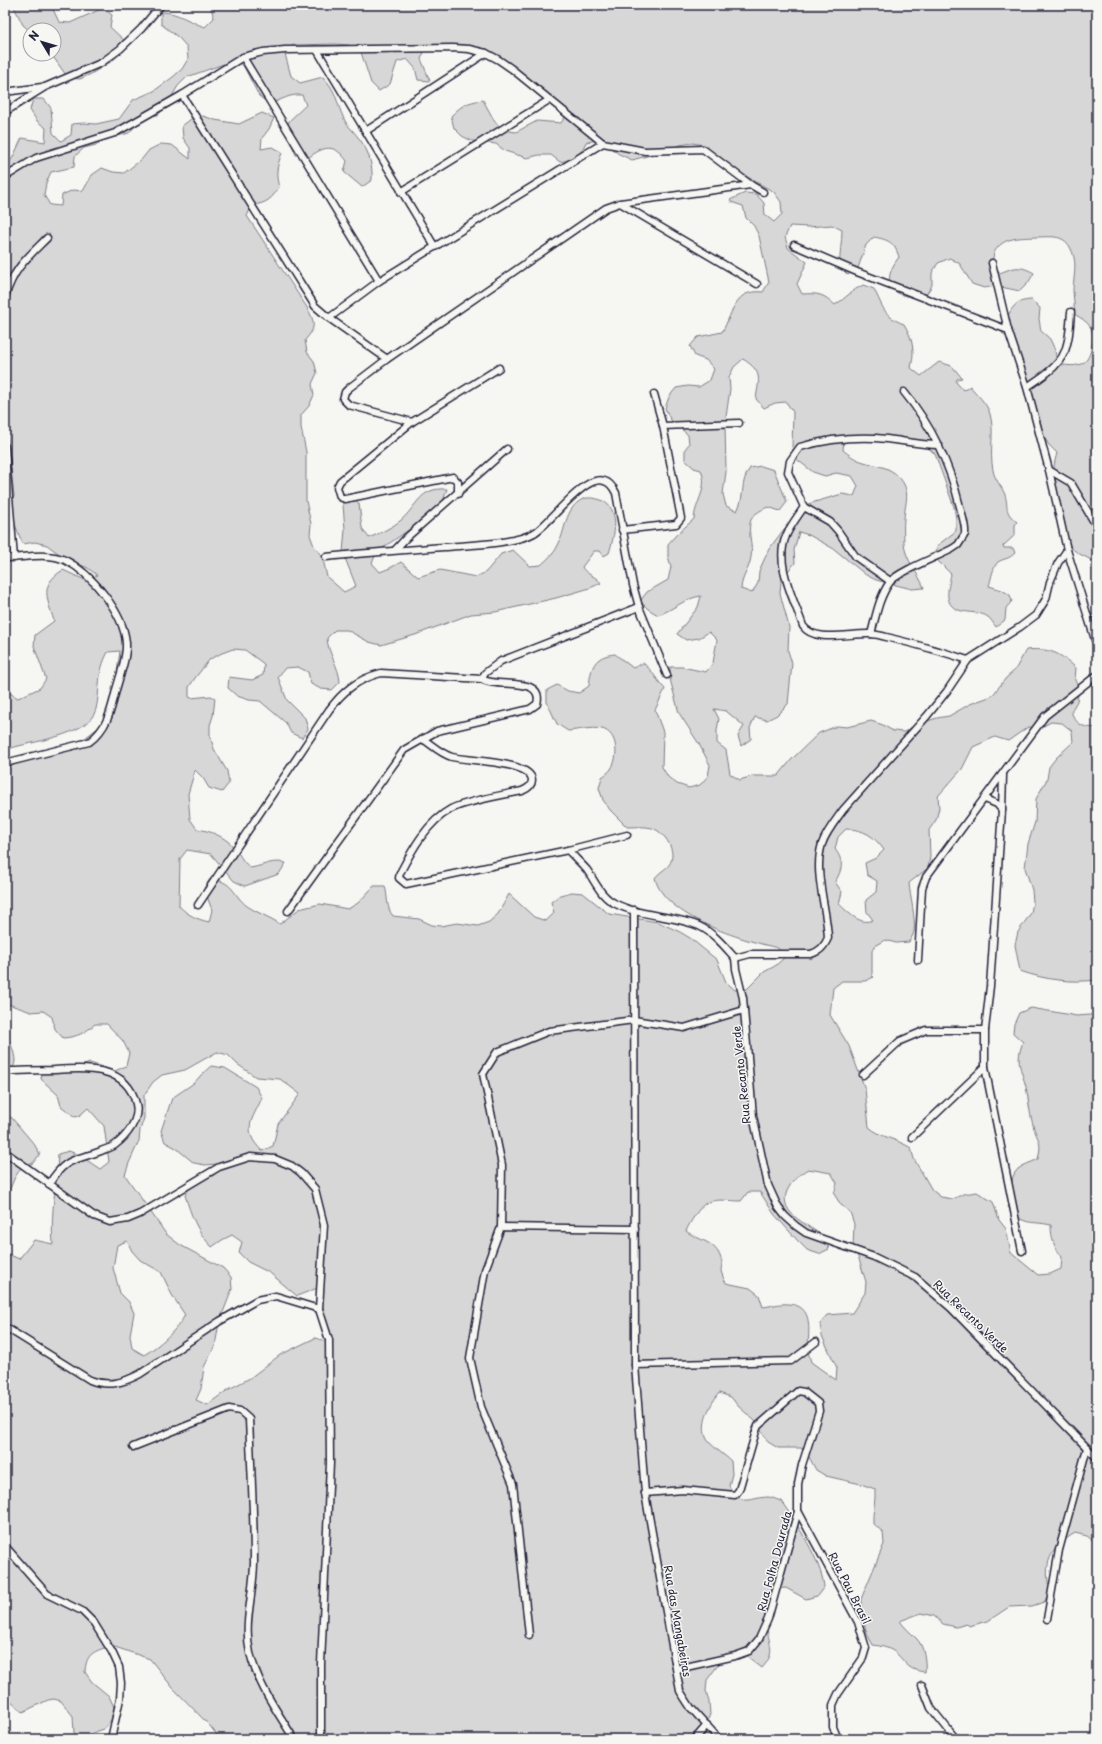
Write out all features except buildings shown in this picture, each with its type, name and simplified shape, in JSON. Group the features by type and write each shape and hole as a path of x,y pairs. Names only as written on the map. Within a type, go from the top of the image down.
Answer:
{"street":[{"path":"5,112 45,87 101,63 120,49 141,29 161,5"},
{"path":"5,177 36,158 115,133 182,95 243,57 263,52 453,48 469,49 486,53 512,69 603,144 645,151 703,149 751,185 764,192"},
{"path":"317,50 435,247"},
{"path":"366,131 486,53"},
{"path":"243,57 379,281"},
{"path":"5,92 45,87"},
{"path":"182,95 315,306 328,318 387,359"},
{"path":"401,192 549,100"},
{"path":"328,318 379,281 603,144"},
{"path":"412,422 349,405 343,399 345,392 387,359 596,214 620,203 751,185"},
{"path":"620,203 757,284"},
{"path":"5,297 10,281 19,265 47,238"},
{"path":"794,245 857,272 1008,330"},
{"path":"992,263 1008,330 1027,387 1050,470 1067,550 1097,646"},
{"path":"1027,387 1055,366 1065,351 1068,344 1071,312"},
{"path":"458,494 458,482 453,477 345,499 340,497 337,490 338,484 412,422 499,368"},
{"path":"871,634 879,602 890,581 901,573 952,549 958,545 966,534 955,485 939,445 927,423 904,392"},
{"path":"622,530 665,526 676,524 680,521 680,508 663,426 654,394"},
{"path":"663,426 739,423"},
{"path":"890,581 856,557 830,522 804,507 788,472 790,461 793,454 800,447 844,439 861,438 939,445"},
{"path":"5,448 14,558"},
{"path":"395,550 406,538 458,494 507,449"},
{"path":"1050,470 1071,483 1097,527"},
{"path":"326,557 476,544 523,538 534,533 545,524 569,499 591,481 604,480 613,487 616,493 633,585 639,607 667,675"},
{"path":"804,507 786,536 783,551 783,566 803,626 811,634 822,636 871,634 923,646 968,660"},
{"path":"568,850 586,870 596,886 608,899 616,904 634,910 700,926 713,935 735,958 750,954 811,954 820,951 825,946 828,938 828,927 819,868 819,855 822,842 843,810 947,692 968,660 1020,627 1036,614 1046,600 1050,582 1058,563 1067,550"},
{"path":"5,558 57,557 76,567 103,593 121,621 126,644 112,707 106,724 96,737 89,742 5,763"},
{"path":"482,679 485,673 501,661 639,607"},
{"path":"198,905 329,710 339,696 358,681 381,673 482,679 493,683 526,685 536,691 538,696 537,704 530,709 437,732 404,750 390,767 288,911"},
{"path":"918,960 922,888 924,882 1045,716 1097,675"},
{"path":"423,739 443,753 452,757 486,761 524,770 530,776 532,783 522,791 464,804 452,808 439,817 431,825 400,874 401,880 409,884 568,850 627,835"},
{"path":"1003,775 990,986 985,1030 985,1067 1022,1252"},
{"path":"984,799 997,804 1002,810"},
{"name":"Rua das Mangabeiras","path":"634,910 635,1365 645,1493 680,1691 691,1708 719,1739"},
{"name":"Rua Recanto Verde","path":"735,958 744,1010 753,1116 768,1184 778,1207 785,1216 806,1233 874,1257 915,1278 951,1308 1097,1458"},
{"path":"529,1635 513,1484 481,1407 470,1358 485,1270 501,1227 502,1165 483,1074 497,1052 548,1031 634,1020 684,1028 744,1010"},
{"path":"863,1075 900,1041 926,1030 985,1030"},
{"path":"912,1137 985,1067"},
{"path":"5,1071 91,1069 110,1074 125,1083 135,1099 136,1114 134,1122 129,1131 114,1146 77,1157 65,1163 49,1184"},
{"path":"5,1152 94,1216 110,1222 121,1221 140,1214 219,1167 250,1157 275,1159 292,1166 301,1173 315,1189 324,1225 319,1309 329,1340 330,1455 321,1664 321,1739"},
{"path":"501,1227 634,1229"},
{"path":"5,1327 90,1380 99,1384 109,1385 126,1381 140,1374 220,1321 257,1300 276,1296 319,1309"},
{"path":"635,1365 791,1361 816,1342"},
{"name":"Rua Folha Dourada","path":"645,1493 684,1490 734,1495 739,1490 753,1438 758,1426 798,1391 804,1392 816,1400 819,1411 802,1465 798,1484 798,1511 768,1619 759,1639 749,1651 735,1656 677,1669"},
{"path":"134,1447 229,1409 240,1411 249,1419 254,1564 247,1623 250,1653 260,1683 294,1739"},
{"path":"1047,1619 1059,1550 1076,1483 1087,1448"},
{"name":"Rua Pau Brasil","path":"798,1511 858,1622 866,1648 863,1658 838,1694 833,1705 833,1727 838,1739"},
{"path":"5,1546 48,1594 82,1612 94,1623 109,1646 119,1667 121,1677 120,1699 111,1739"},
{"path":"922,1685 931,1708 956,1739"},
{"path":"695,1739 707,1725"}],"shaded area":[{"path":"13,5 51,5 59,22 22,22"},
{"path":"210,5 1097,5 1097,564 1076,552 1068,542 1060,509 1055,475 1054,466 1057,453 1049,445 1038,428 1008,338 1002,333 1008,316 1013,308 1019,302 1032,300 1040,308 1039,319 1041,331 1050,339 1055,350 1057,364 1069,366 1078,365 1087,359 1093,340 1092,331 1087,323 1074,314 1073,289 1075,262 1070,247 1067,243 1060,238 1046,237 1008,240 999,246 995,251 993,263 1000,273 1009,269 1021,268 1034,273 1028,283 1020,291 996,286 984,288 972,284 960,264 950,258 938,263 932,273 932,285 926,295 915,297 898,293 893,289 890,283 890,276 893,267 899,257 895,248 890,242 874,237 866,245 858,268 848,275 840,267 842,230 832,225 808,227 790,226 785,237 788,248 807,262 797,284 802,294 824,296 835,305 863,285 874,289 888,315 904,324 907,330 913,351 911,368 921,376 939,362 952,366 962,378 957,379 956,382 963,390 970,386 989,410 992,435 992,463 994,473 1005,495 1008,512 1017,522 1015,525 1015,535 1003,546 1004,548 1013,548 1015,553 996,564 989,586 1002,590 1010,595 1012,601 1006,608 1005,620 996,627 989,618 983,614 965,612 954,608 950,604 948,588 951,574 934,557 938,545 956,531 956,519 954,507 935,454 926,446 915,444 844,439 843,450 848,454 855,459 890,470 902,481 907,496 904,525 905,549 909,560 924,588 912,589 876,580 866,575 834,549 809,535 799,532 794,550 795,563 781,582 780,593 789,627 788,651 792,663 788,704 777,715 767,720 755,717 750,728 751,739 741,746 738,736 744,726 726,711 714,709 719,719 717,743 726,750 730,774 740,780 752,776 778,776 792,759 819,733 837,726 847,727 871,721 883,725 893,731 904,732 915,725 949,716 970,704 992,696 1006,678 1015,670 1026,650 1041,650 1053,652 1059,655 1076,668 1075,680 1079,689 1077,701 1072,710 1072,714 1076,721 1085,727 1097,727 1097,980 1058,980 1039,977 1020,971 1015,945 1018,932 1031,913 1033,902 1032,890 1025,868 1028,844 1035,822 1036,799 1047,779 1049,767 1073,742 1072,731 1062,723 1051,722 1040,728 1028,727 1008,741 995,737 973,747 962,769 938,796 939,808 936,820 929,830 930,857 928,868 909,883 914,914 914,926 913,934 909,942 896,943 885,940 874,946 872,951 872,976 874,977 865,981 842,981 833,988 830,1015 849,1046 865,1089 869,1127 879,1134 911,1148 914,1159 932,1190 941,1197 953,1199 963,1194 977,1192 993,1202 999,1220 1006,1229 1011,1253 1038,1275 1050,1274 1061,1269 1062,1257 1054,1242 1051,1225 1027,1222 1019,1218 1008,1207 1015,1173 1020,1167 1038,1159 1040,1148 1032,1120 1019,1060 1023,1042 1013,1033 1014,1024 1019,1013 1031,1008 1077,1016 1090,1015 1097,1012 1097,1544 1087,1536 1075,1533 1059,1545 1050,1558 1048,1565 1047,1573 1050,1592 1044,1602 1032,1606 1009,1607 988,1621 969,1626 967,1624 956,1627 943,1624 934,1616 921,1613 900,1621 919,1641 923,1649 925,1658 925,1672 915,1670 906,1664 892,1650 873,1645 867,1634 861,1611 861,1599 884,1544 883,1532 873,1524 875,1489 861,1484 826,1476 816,1470 809,1457 801,1448 778,1448 768,1442 755,1421 738,1406 731,1397 719,1393 707,1414 704,1426 707,1440 731,1461 732,1474 729,1486 738,1497 742,1499 750,1500 771,1497 781,1501 801,1531 819,1566 824,1587 817,1596 806,1599 786,1588 774,1589 767,1615 767,1631 771,1652 767,1662 762,1668 743,1653 731,1654 721,1661 707,1680 706,1691 710,1714 706,1726 717,1739 220,1739 210,1726 173,1688 150,1659 115,1647 112,1649 107,1647 97,1651 88,1658 85,1672 92,1682 109,1696 114,1707 111,1720 104,1729 92,1733 88,1739 80,1739 74,1733 73,1716 61,1701 54,1699 48,1700 23,1712 7,1697 5,1697 5,1248 8,1254 19,1259 34,1240 53,1244 52,1221 58,1154 69,1151 79,1155 100,1169 109,1162 104,1126 88,1108 79,1116 75,1117 61,1106 58,1095 41,1079 43,1067 78,1067 90,1063 115,1071 126,1066 129,1053 123,1041 107,1024 95,1024 80,1034 63,1038 55,1029 52,1017 43,1011 31,1012 5,1003 5,768 74,744 85,738 104,723 115,686 120,651 108,652 100,674 96,709 91,718 82,726 57,737 5,750 5,693 8,692 18,698 40,688 46,679 34,646 35,635 54,621 47,599 50,581 63,570 87,581 97,575 88,568 66,559 47,545 35,542 23,544 14,520 12,502 14,496 5,412 5,165 12,159 22,138 45,142 46,128 37,121 30,110 33,99 44,99 51,108 53,133 61,141 71,135 72,124 96,124 119,119 133,100 154,91 173,77 182,69 188,59 187,47 179,38 161,24 161,12 178,15 205,27 214,18","holes":["335,44 349,45 360,49 371,83 379,91 390,84 397,62 407,59 415,68 418,80 430,81 421,59 426,48 437,45 449,45 461,48 472,54 484,54 504,62 520,80 568,112 561,123 537,121 516,132 504,130 495,122 483,100 469,103 458,109 451,116 454,128 462,136 472,141 496,144 505,151 527,158 539,155 551,155 560,162 570,160 579,154 586,142 599,140 619,154 632,160 680,145 692,143 704,145 732,168 774,192 781,202 782,214 774,222 765,215 764,203 756,194 745,193 730,200 731,202 743,206 746,218 754,226 759,236 769,282 763,292 753,292 740,298 722,332 698,337 690,346 695,356 706,360 714,369 710,380 699,387 688,386 676,388 669,397 665,408 670,419 688,435 689,444 685,449 685,460 694,468 701,470 703,477 703,489 694,519 668,544 668,556 671,567 668,580 647,592 640,601 648,609 658,615 690,599 701,596 698,607 677,634 686,640 699,638 709,632 717,640 713,663 706,672 682,667 670,667 670,679 679,713 699,744 710,765 708,776 700,785 689,788 677,784 668,777 662,767 663,732 655,710 665,689 650,669 643,663 633,668 615,654 608,655 598,660 591,673 589,686 579,693 568,691 557,685 547,690 547,702 557,724 568,731 589,728 602,729 607,731 614,740 616,746 614,764 602,777 599,788 603,800 610,810 627,827 652,828 657,830 669,843 672,854 671,860 669,865 655,878 661,892 673,904 688,915 706,925 726,933 778,948 784,958 775,966 764,972 747,989 735,990 726,982 717,960 690,938 680,932 658,922 609,914 583,893 572,892 560,895 551,902 554,913 546,921 534,917 509,894 498,914 489,922 478,926 457,923 441,926 432,925 419,919 393,916 388,906 385,886 374,886 358,903 348,909 320,904 299,909 280,924 247,906 228,885 218,880 210,879 204,888 212,910 209,922 192,916 179,906 180,859 187,850 211,854 234,881 245,886 279,874 286,863 272,862 251,868 229,842 214,833 197,829 190,819 188,794 195,770 203,778 209,788 222,792 229,783 227,771 214,749 210,736 210,725 213,716 215,698 211,696 189,697 189,687 210,659 233,649 245,650 264,664 263,675 252,680 229,677 228,688 237,696 249,700 260,701 286,723 291,733 302,738 308,729 305,718 287,700 278,677 285,668 298,667 308,672 311,684 321,689 332,690 340,682 327,638 335,630 347,630 369,642 381,645 415,635 471,614 495,612 556,598 590,588 601,583 586,572 582,567 594,551 600,551 604,556 609,553 615,524 612,510 608,504 599,499 585,498 572,508 556,550 541,565 530,566 513,550 501,554 486,572 476,577 440,570 418,577 401,562 380,572 372,563 377,552 436,510 443,501 447,489 438,489 425,494 400,521 369,538 362,528 359,504 352,494 341,493 345,529 343,553 356,586 344,592 327,577 322,555 314,546 310,535 311,524 306,501 306,452 301,427 301,415 309,406 314,395 312,384 317,373 314,361 307,352 305,340 313,329 312,318 308,309 247,216 252,205 265,202 274,195 279,187 277,170 282,153 272,147 261,149 262,138 269,129 274,118 262,113 239,124 215,120 203,116 191,119 182,126 183,138 190,148 190,159 172,145 161,144 149,150 142,159 124,173 113,172 102,168 92,175 83,191 73,190 62,195 61,206 50,205 44,195 46,183 51,172 74,167 75,156 84,148 96,145 106,139 129,133 144,116 158,115 166,106 178,86 187,77 232,61 243,65 259,96 269,104 289,96 302,95 306,105 289,121 287,133 296,155 308,158 324,149 329,148 338,151 347,161 344,172 362,187 372,180 372,168 369,156 361,141 345,121 331,87 323,77 300,83 291,76 285,54 293,45","743,359 757,372 758,381 756,399 764,408 775,403 786,402 793,412 792,447 795,458 813,472 825,476 836,473 852,476 858,486 854,496 842,494 808,504 784,529 769,549 759,571 758,583 752,593 741,589 751,557 751,520 757,513 768,507 780,511 787,502 774,470 761,466 750,468 743,484 740,505 737,511 726,506 723,494 726,472 725,424 730,389 729,377 734,367","846,829 852,829 868,834 884,850 876,858 865,863 867,875 877,881 876,892 866,900 867,912 873,920 859,920 839,904 842,892 835,882 840,873 841,861 835,849 838,837","217,1052 228,1055 237,1064 256,1077 280,1079 300,1094 278,1124 273,1146 262,1151 256,1144 250,1131 252,1119 262,1098 256,1087 225,1068 211,1066 194,1083 172,1098 161,1131 165,1142 176,1148 194,1163 205,1165 217,1164 214,1175 192,1184 185,1195 195,1223 202,1235 212,1247 232,1235 242,1242 239,1253 248,1262 270,1273 297,1296 320,1287 322,1325 326,1341 315,1338 280,1355 250,1378 229,1389 207,1405 196,1400 201,1389 204,1367 215,1346 219,1323 232,1289 231,1277 223,1268 180,1245 166,1234 125,1175 139,1141 140,1130 144,1118 144,1095 153,1082 162,1075 185,1070","808,1169 831,1173 837,1183 834,1194 841,1205 850,1212 854,1224 853,1248 859,1259 866,1282 865,1293 852,1313 828,1315 820,1324 822,1336 837,1368 836,1380 811,1362 808,1351 808,1320 803,1309 797,1306 785,1304 763,1307 759,1295 750,1288 726,1283 722,1276 722,1260 719,1253 711,1245 686,1231 697,1212 706,1203 719,1200 741,1201 748,1192 760,1192 774,1214 798,1241 807,1250 819,1254 829,1249 824,1238 819,1233 797,1219 787,1207 785,1199 789,1187","127,1241 132,1251 140,1260 161,1272 172,1295 185,1315 182,1321 167,1337 144,1355 132,1348 130,1335 134,1313 129,1302 120,1293 113,1268 117,1245"]},
{"path":"103,8 112,15 110,27 127,43 121,53 112,61 91,74 80,79 68,78 57,62 62,62 62,22 70,23"},
{"path":"5,1033 12,1047 15,1061 7,1081 7,1089 5,1093"},
{"path":"11,1117 34,1144 40,1154 33,1163 21,1168 15,1177 5,1200 5,1122"}]}
